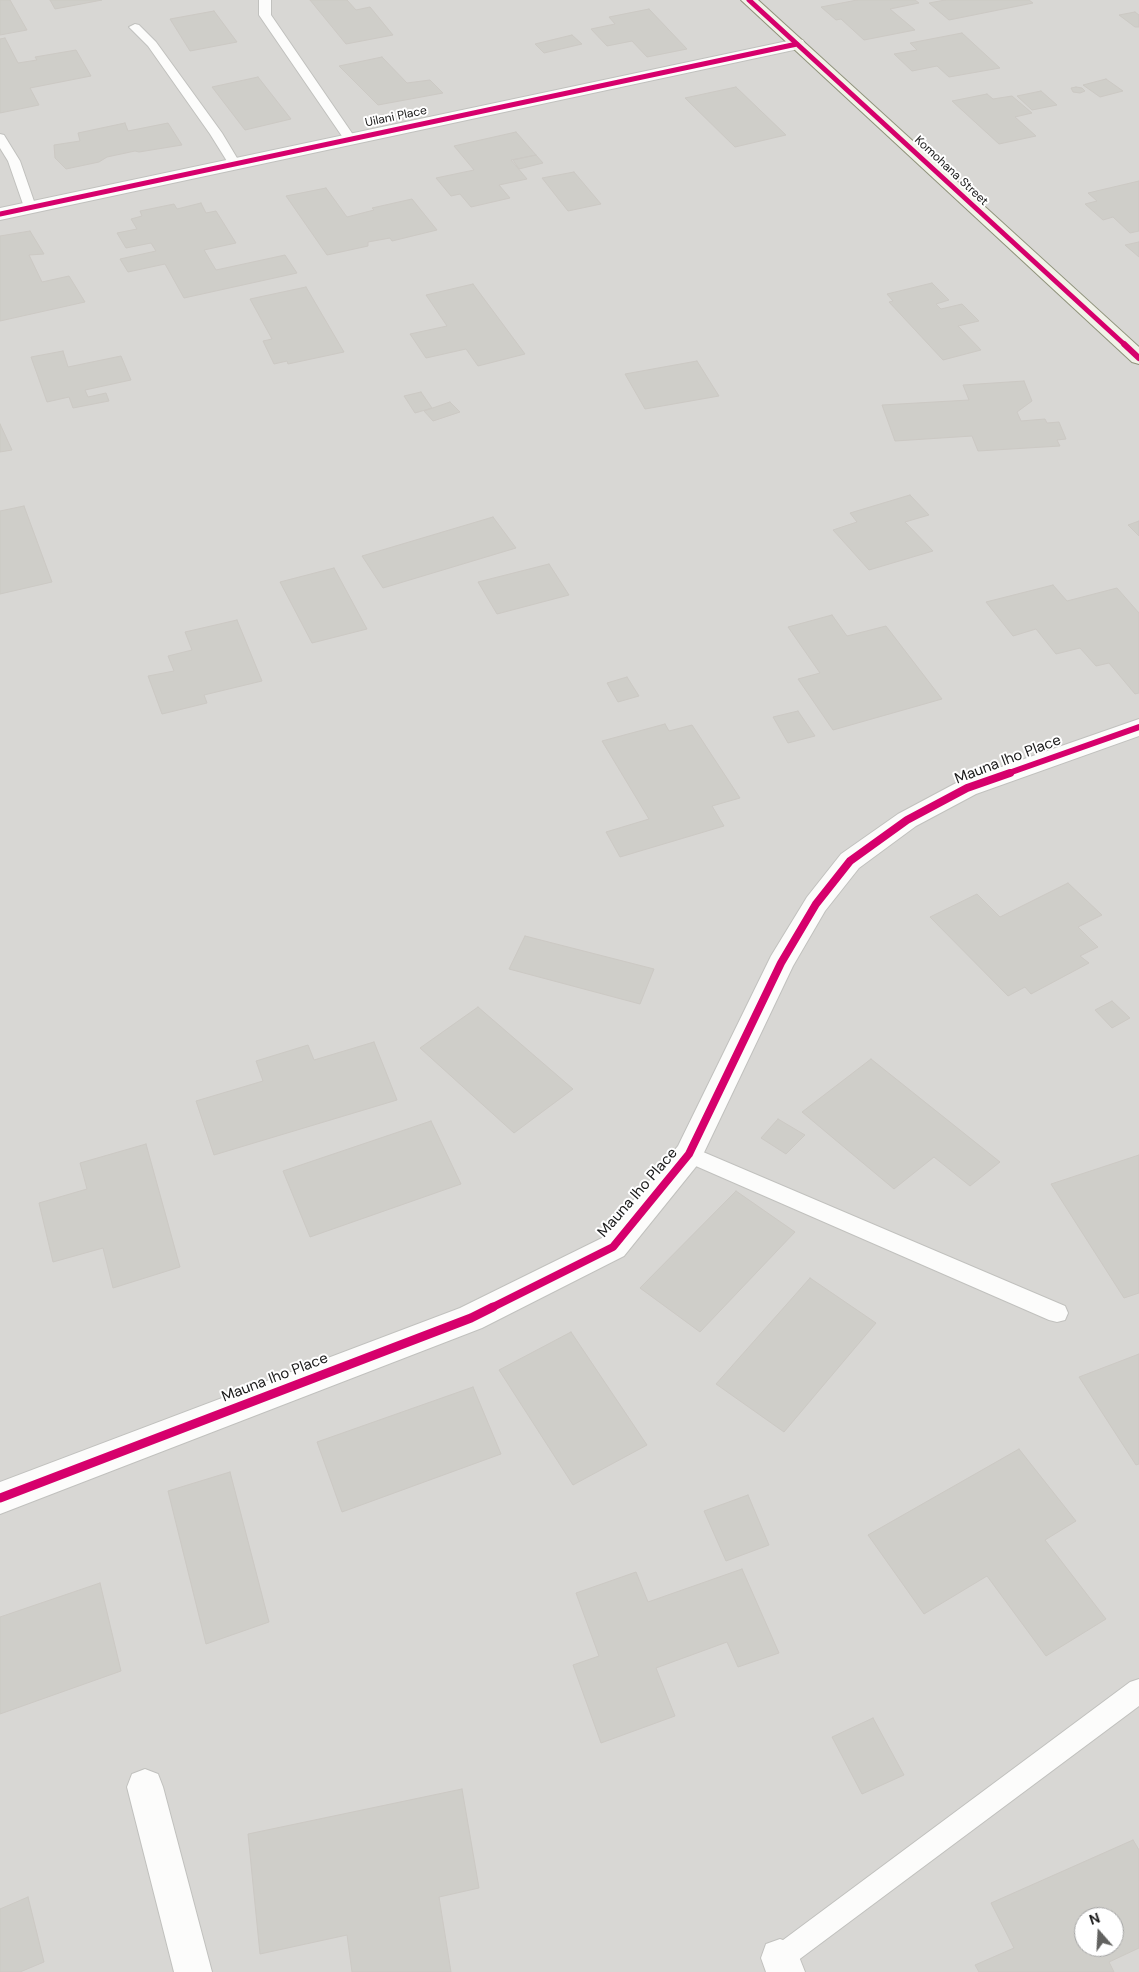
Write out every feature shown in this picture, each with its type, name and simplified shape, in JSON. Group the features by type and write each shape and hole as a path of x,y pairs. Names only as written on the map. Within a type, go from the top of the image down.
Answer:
{"street":[{"name":"Komohana Street","path":"749,0 1139,358"},
{"name":"Uilani Place","path":"0,214 797,44"},
{"name":"Mauna Iho Place","path":"0,1498 471,1318 613,1247 689,1154 781,963 816,904 850,861 907,820 966,788 1139,727"},
{"path":"144,1787 193,1972"}],"lane":[{"path":"265,0 265,15 350,139"},
{"path":"134,27 152,44 216,133 234,163"},
{"path":"0,138 14,161 30,207"},
{"path":"689,1154 1057,1313"},
{"path":"783,1965 1139,1691"}],"shaded area":[{"path":"0,0 1139,0 1139,1972 0,1972"}],"building":[{"path":"0,0 10,0 27,30 0,35"},
{"path":"50,0 102,0 55,9"},
{"path":"310,0 347,0 356,10 370,7 393,35 346,44"},
{"path":"857,0 915,0 919,3 890,9 915,30 864,40 841,19 836,20 821,7"},
{"path":"945,0 1029,0 1033,3 949,20 929,3"},
{"path":"649,9 687,49 647,57 632,41 607,46 591,29 615,24 609,17"},
{"path":"214,11 237,42 190,51 170,19"},
{"path":"1135,12 1139,15 1139,27 1135,27 1119,15"},
{"path":"962,33 1000,68 949,77 937,66 912,71 894,54 917,50 910,43"},
{"path":"572,35 582,44 544,53 535,44"},
{"path":"5,38 18,63 37,60 35,57 76,50 91,76 30,88 39,105 0,113 0,39"},
{"path":"382,57 407,83 430,80 443,93 378,105 339,66"},
{"path":"258,77 291,119 245,130 212,87"},
{"path":"1106,79 1123,91 1100,97 1083,85"},
{"path":"736,87 786,135 735,147 685,98"},
{"path":"1071,88 1082,88 1085,91 1080,93 1073,92"},
{"path":"1041,91 1057,105 1032,110 1017,96"},
{"path":"987,94 993,99 1012,96 1032,113 1015,117 1036,136 999,144 952,101"},
{"path":"125,123 128,131 168,123 182,145 135,151 107,157 99,162 66,169 55,158 54,145 80,141 78,133"},
{"path":"516,132 536,155 511,160 527,179 499,185 510,198 471,207 460,194 451,196 436,178 474,170 454,146"},
{"path":"536,155 543,163 519,169 513,160"},
{"path":"574,172 601,204 568,211 542,178"},
{"path":"1139,181 1139,231 1130,233 1113,217 1103,220 1085,204 1097,201 1088,193"},
{"path":"326,188 347,217 374,210 372,208 412,199 437,230 392,241 390,238 368,242 368,246 327,255 286,196"},
{"path":"201,203 206,213 216,211 236,243 204,250 216,270 285,255 297,273 184,298 165,264 128,272 120,259 156,251 151,243 126,248 117,233 137,229 131,219 142,216 140,211 174,204 177,209"},
{"path":"30,231 44,254 29,255 42,282 69,276 85,302 0,321 0,236"},
{"path":"1139,242 1139,257 1125,245"},
{"path":"932,283 949,300 936,304 941,309 962,304 979,321 958,326 981,350 943,360 889,302 893,301 887,294"},
{"path":"473,284 525,354 478,366 466,349 426,358 410,334 447,326 426,295"},
{"path":"306,287 344,352 288,364 287,361 274,364 263,341 272,339 250,299"},
{"path":"63,351 68,367 121,356 131,380 85,390 88,397 106,393 109,401 73,408 69,397 47,402 31,357"},
{"path":"697,361 719,396 645,409 625,374"},
{"path":"1024,381 1032,401 1017,412 1021,421 1045,419 1047,423 1059,422 1066,439 1057,440 1060,446 978,451 972,436 895,441 882,405 969,400 963,385"},
{"path":"421,392 432,408 415,413 404,396"},
{"path":"450,402 460,412 433,421 424,411"},
{"path":"0,424 12,450 0,452"},
{"path":"910,495 929,515 905,522 933,551 869,570 833,530 857,522 850,513"},
{"path":"24,506 52,582 0,594 0,511"},
{"path":"493,517 516,548 383,588 362,556"},
{"path":"1139,521 1139,536 1128,525"},
{"path":"549,564 569,595 497,614 478,582"},
{"path":"334,568 367,629 312,643 280,582"},
{"path":"1053,585 1067,601 1117,588 1139,613 1139,693 1135,694 1109,663 1096,666 1080,648 1056,654 1036,629 1013,636 986,602"},
{"path":"832,615 847,636 886,626 942,699 833,730 798,679 820,673 788,627"},
{"path":"237,620 262,681 204,695 207,703 162,714 148,676 174,671 168,656 192,650 185,632"},
{"path":"627,677 639,696 618,702 607,683"},
{"path":"798,711 815,736 788,743 773,717"},
{"path":"665,724 669,731 692,725 740,798 712,806 724,826 620,857 606,832 649,819 602,741"},
{"path":"1068,883 1102,915 1078,927 1098,947 1080,956 1089,963 1031,994 1025,987 1008,996 930,917 977,894 1000,917"},
{"path":"525,936 654,969 640,1004 509,969"},
{"path":"1112,1001 1130,1018 1112,1028 1095,1010"},
{"path":"478,1007 573,1089 514,1133 420,1048"},
{"path":"374,1042 397,1100 214,1155 196,1101 263,1081 256,1061 308,1045 314,1060"},
{"path":"871,1059 1000,1162 970,1186 934,1157 894,1189 802,1112"},
{"path":"778,1119 805,1135 786,1154 761,1138"},
{"path":"431,1121 461,1184 310,1237 283,1171"},
{"path":"146,1144 180,1267 113,1288 103,1248 53,1262 39,1203 87,1189 80,1163"},
{"path":"1139,1155 1139,1293 1124,1298 1051,1184"},
{"path":"736,1191 795,1232 700,1332 640,1288"},
{"path":"810,1278 876,1323 784,1432 716,1384"},
{"path":"571,1332 647,1445 573,1485 499,1370"},
{"path":"1139,1354 1139,1464 1136,1465 1079,1377"},
{"path":"473,1387 501,1454 342,1512 317,1442"},
{"path":"1019,1449 1076,1521 1045,1540 1106,1619 1046,1656 987,1576 924,1614 868,1535"},
{"path":"230,1472 269,1622 206,1644 168,1491"},
{"path":"748,1495 769,1545 726,1561 704,1511"},
{"path":"742,1569 779,1653 738,1667 727,1642 656,1668 675,1716 601,1743 573,1665 599,1656 576,1593 636,1572 648,1602"},
{"path":"100,1583 121,1671 0,1714 0,1617"},
{"path":"873,1718 904,1775 862,1794 832,1737"},
{"path":"462,1789 479,1888 439,1897 451,1972 352,1972 347,1935 260,1954 248,1834"},
{"path":"1133,1840 1139,1850 1139,1948 1124,1955 1124,1907 1074,1907 1074,1957 1120,1957 1109,1962 1114,1972 979,1972 975,1965 1014,1948 991,1903"},
{"path":"28,1897 44,1962 20,1972 0,1972 0,1909"}],"cycle path":[{"path":"749,0 1139,358"},
{"path":"0,214 797,44"},
{"path":"0,1498 471,1318 613,1247 689,1154 781,963 816,904 850,861 907,820 967,788 1139,727"}]}
